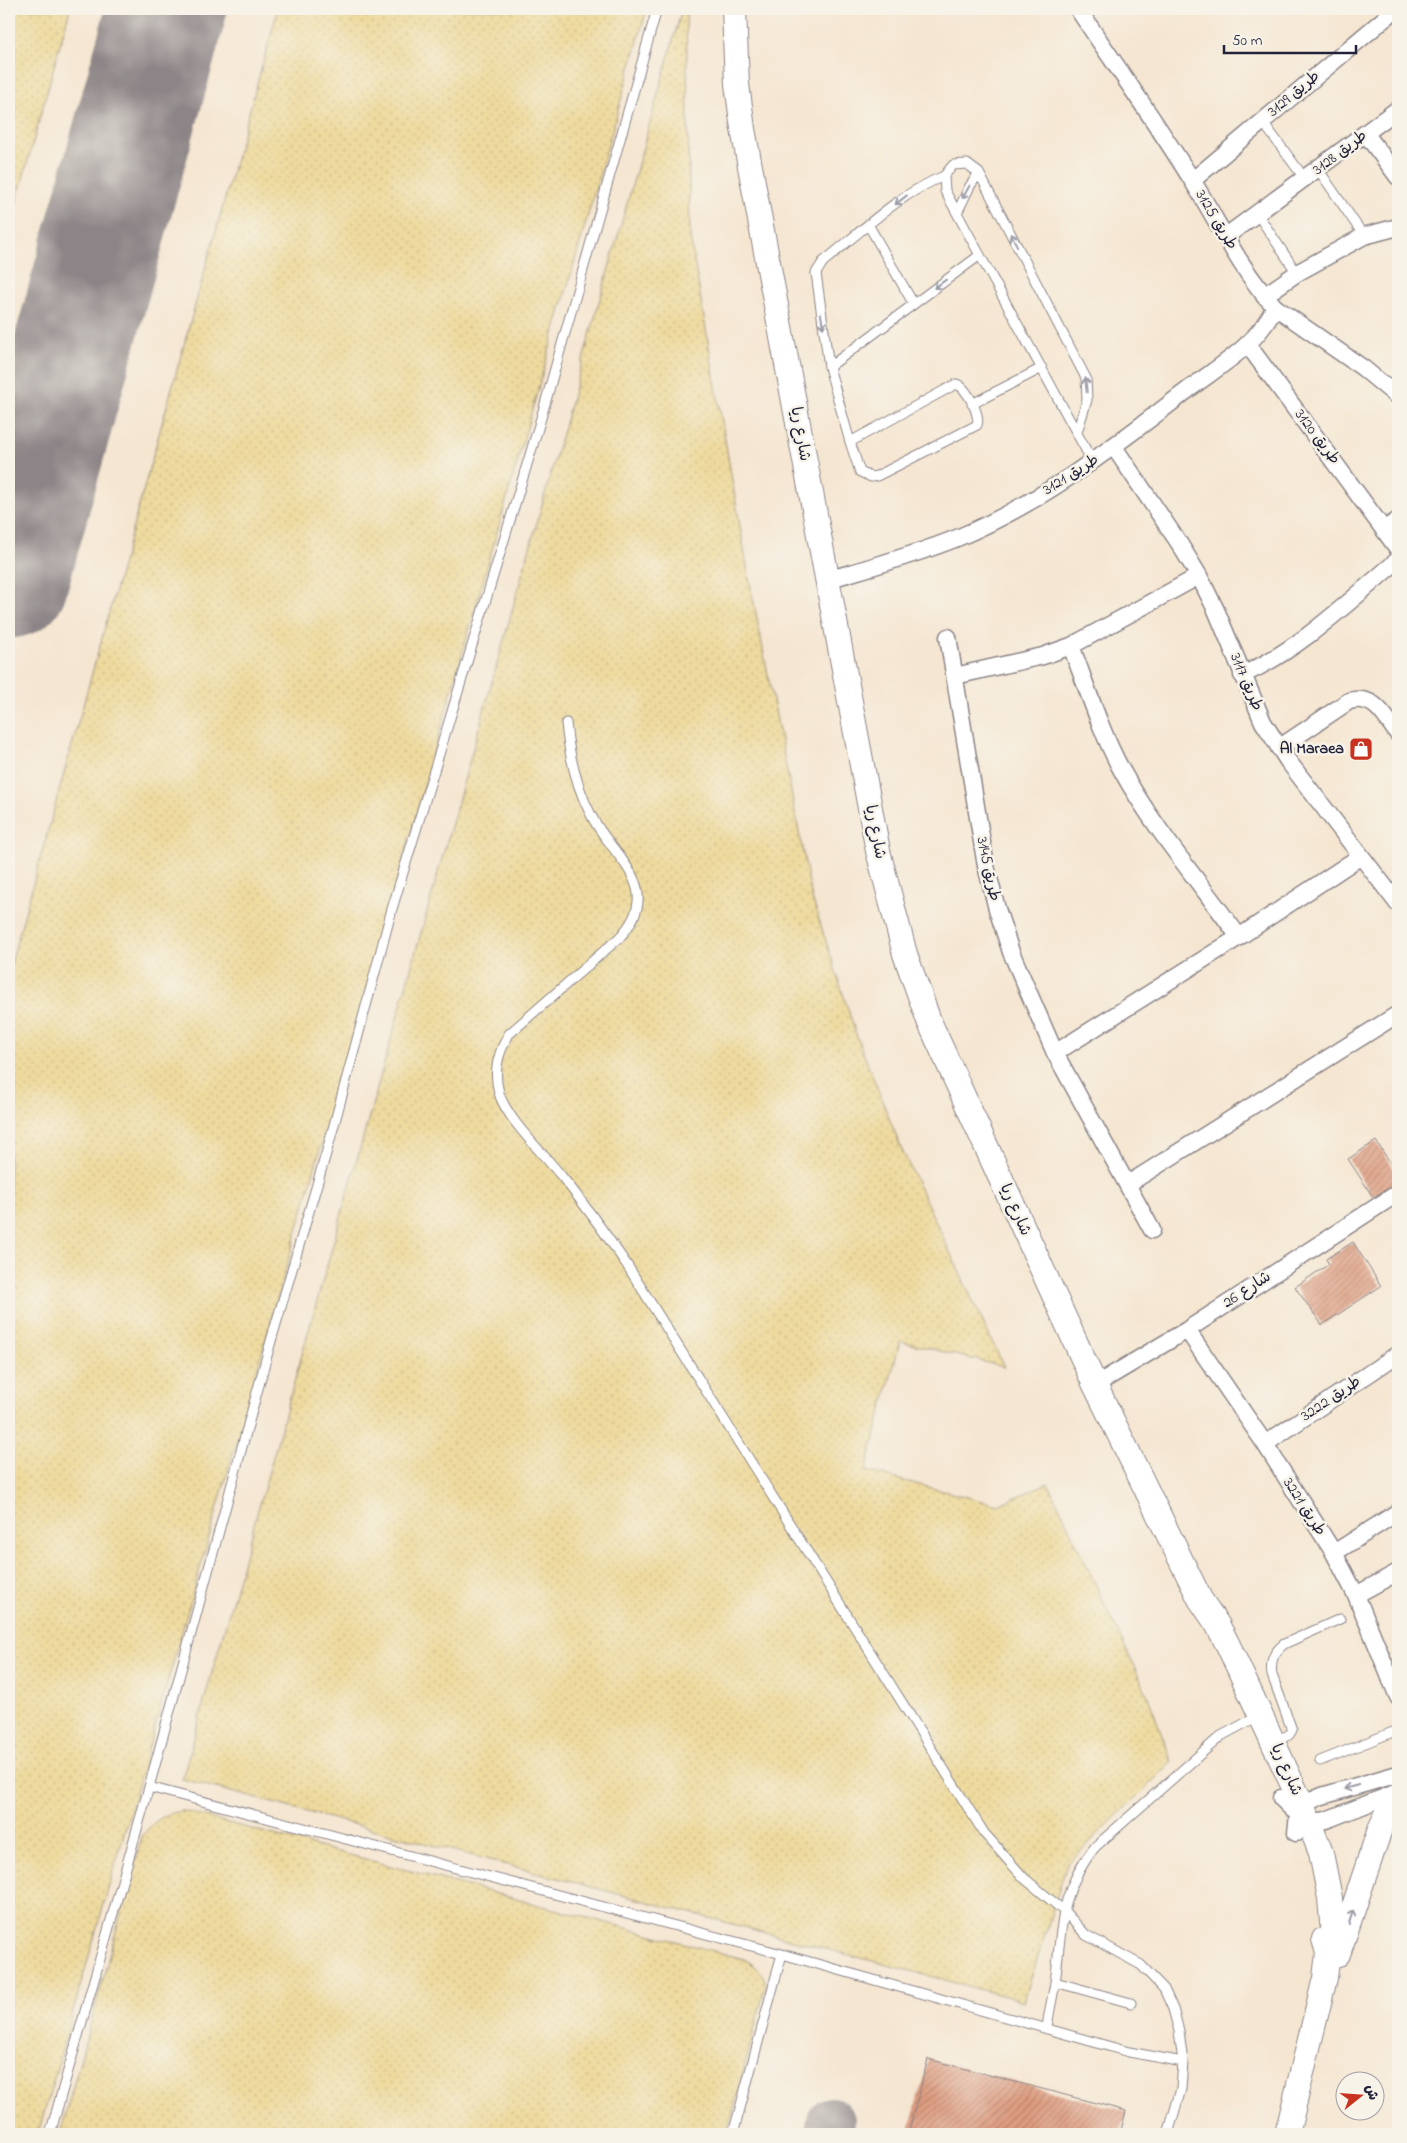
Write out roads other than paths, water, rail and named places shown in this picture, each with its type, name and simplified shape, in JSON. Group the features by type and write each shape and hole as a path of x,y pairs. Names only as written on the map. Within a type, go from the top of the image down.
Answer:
{"main road":[{"name":"شارع ريا","path":"734,9 737,84 743,129 878,851 905,954 940,1046 1094,1385 1200,1599 1228,1645 1273,1742 1302,1819 1321,1853 1330,1898 1333,1938 1287,2134"},
{"name":"شارع ريا","path":"1200,1599 1209,1630 1281,1798 1302,1819"},
{"path":"1325,1978 1338,1954 1380,1829 1391,1806 1398,1798"}],"street":[{"name":"طريق 3125","path":"1078,9 1192,180 1225,238 1270,301 1397,393"},
{"name":"طريق 3129","path":"1192,180 1396,9"},
{"name":"طريق 3128","path":"1225,238 1398,109"},
{"path":"1366,134 1398,177"},
{"path":"1270,301 1297,273 1364,236 1398,228"},
{"name":"طريق 3121","path":"827,580 902,558 958,537 1012,511 1092,461 1114,447 1248,345 1268,321 1270,301"},
{"name":"طريق 3120","path":"1248,345 1392,525 1398,549"},
{"name":"طريق 3117","path":"1114,447 1199,576 1216,610 1242,676 1263,722 1279,748 1361,856 1395,896"},
{"path":"1242,676 1292,648 1398,560"},
{"path":"956,676 1043,656 1071,646 1199,576"},
{"name":"طريق 3145","path":"948,637 956,676 986,866 997,910 1015,961 1056,1053 1152,1230"},
{"path":"1071,646 1121,769 1154,820 1239,937"},
{"path":"1279,748 1348,701 1358,698 1368,700 1376,706 1398,734"},
{"path":"1056,1053 1239,937 1361,856"},
{"path":"1128,1184 1398,1014"},
{"name":"شارع 26","path":"1094,1385 1187,1330 1398,1193"},
{"name":"طريق 3221","path":"1187,1330 1264,1444 1334,1553 1356,1595 1398,1694"},
{"name":"طريق 3222","path":"1264,1444 1398,1354"},
{"path":"1334,1553 1398,1512"},
{"path":"1356,1595 1398,1572"},
{"path":"1398,1774 1322,1796 1308,1802 1302,1819 1326,1820 1398,1792"}],"lane":[{"path":"50,2134 149,1787 270,1341 330,1140 392,909 538,425 657,9"},
{"name":"طريق 3128","path":"1262,121 1312,174"},
{"path":"850,442 953,385 963,386 978,416 977,425 877,476 871,477 860,472 850,442 829,367 816,273 822,262 909,194 944,176 953,165 960,163 974,168 979,173 1086,378 1087,400 1076,432"},
{"path":"957,213 970,186 979,173"},
{"path":"1312,174 1364,236"},
{"path":"944,176 945,191 1092,461"},
{"path":"1258,215 1297,273"},
{"path":"869,226 913,304"},
{"path":"829,367 980,255"},
{"path":"972,404 1042,368"},
{"path":"566,723 568,747 581,794 604,838 628,866 638,891 638,904 635,917 619,938 509,1034 501,1049 496,1071 497,1082 504,1104 516,1123 574,1192 628,1265 984,1833 1024,1878 1064,1911 1086,1935 1141,1965 1164,1989 1173,2009 1179,2031 1183,2062 1181,2089 1168,2134"},
{"path":"1273,1742 1289,1735 1292,1730 1272,1675 1271,1666 1276,1650 1284,1644 1340,1619"},
{"path":"1047,2028 1064,1911 1069,1888 1080,1866 1095,1847 1221,1736 1248,1721"},
{"path":"1320,1761 1398,1730"},
{"path":"149,1787 782,1954 1129,2052 1183,2062"},
{"path":"733,2134 782,1954"},
{"path":"1055,1982 1131,2003"}],"place":[{"name":"Al Maraea","path":"1361,749"}]}
